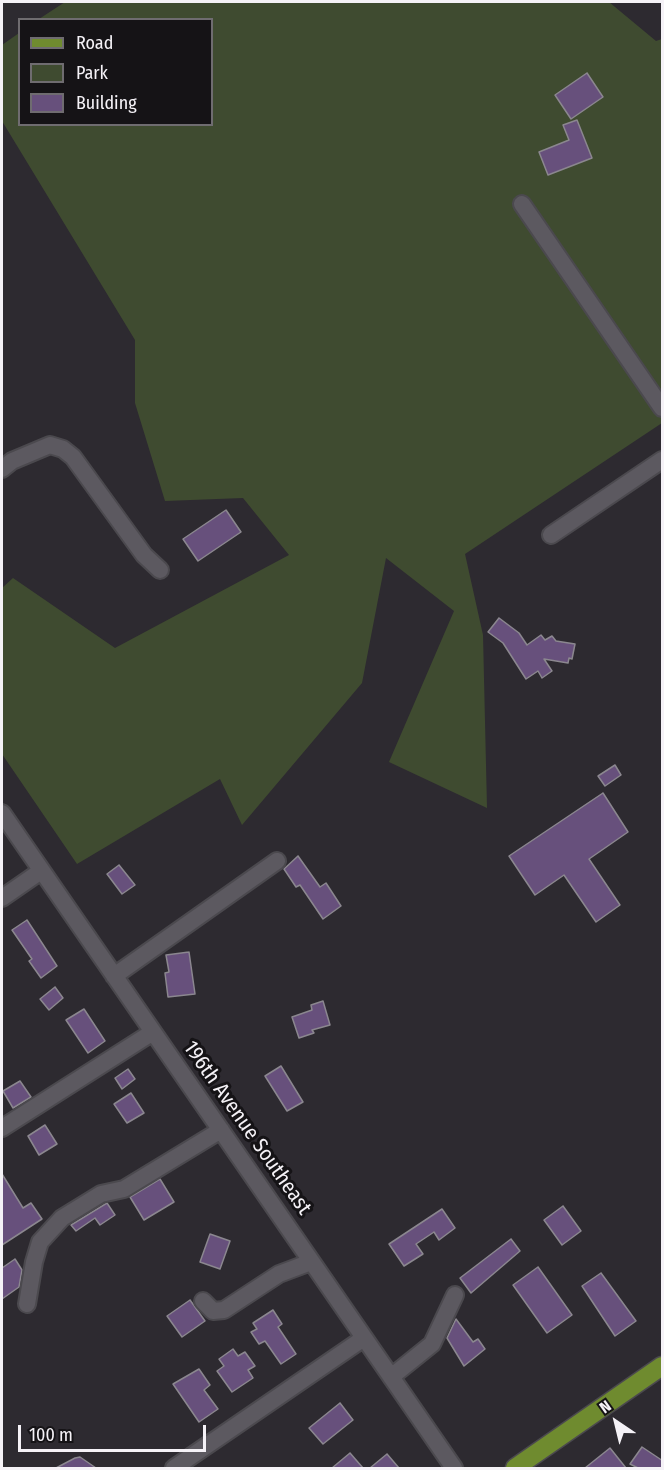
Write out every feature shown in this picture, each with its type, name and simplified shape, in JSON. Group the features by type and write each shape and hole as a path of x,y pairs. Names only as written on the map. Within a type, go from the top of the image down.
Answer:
{"main road":[{"path":"515,1468 663,1366"}],"street":[{"path":"522,204 663,408"},
{"path":"2,469 12,461 50,445 63,449 73,457 144,555 160,570"},
{"path":"552,535 663,460"},
{"name":"196th Avenue Southeast","path":"2,813 454,1468"},
{"path":"114,976 277,861"},
{"path":"2,898 41,871"},
{"path":"2,1128 153,1032"},
{"path":"27,1304 40,1242 62,1218 101,1194 124,1189 221,1130"},
{"path":"203,1301 213,1311 224,1310 279,1274 311,1262"},
{"path":"391,1377 432,1344 455,1295"},
{"path":"174,1468 364,1338"}],"green space":[{"path":"65,2 609,2 656,41 662,39 662,423 465,554 483,635 487,808 389,762 454,611 386,558 362,683 242,825 220,779 77,864 2,754 2,588 13,578 115,648 289,555 243,498 165,501 135,403 135,340 2,121 2,45 18,34 18,126 213,126 213,18 41,18"}],"building":[{"path":"587,73 603,97 571,119 555,95"},
{"path":"577,120 592,158 548,175 539,152 569,140 563,125"},
{"path":"226,510 241,532 198,561 183,539"},
{"path":"499,618 519,633 527,645 541,635 545,640 552,636 556,641 575,644 572,659 569,658 568,663 544,659 552,671 542,678 538,671 526,679 503,643 488,632"},
{"path":"615,765 621,775 605,786 598,776"},
{"path":"603,793 628,832 589,859 620,905 596,922 564,875 535,895 509,856"},
{"path":"298,856 320,887 326,883 341,906 323,919 300,885 296,887 284,869"},
{"path":"119,865 135,885 122,894 107,874"},
{"path":"27,920 57,966 41,978 29,961 32,959 12,930"},
{"path":"189,952 195,994 168,997 165,973 169,972 166,955"},
{"path":"55,987 63,998 49,1010 40,999"},
{"path":"323,1001 330,1025 312,1030 314,1033 299,1038 292,1017 312,1010 311,1005"},
{"path":"84,1009 105,1041 88,1053 66,1020"},
{"path":"281,1066 303,1102 287,1111 265,1076"},
{"path":"128,1069 135,1079 122,1089 115,1078"},
{"path":"20,1081 31,1097 13,1108 3,1091"},
{"path":"131,1093 144,1113 127,1123 114,1104"},
{"path":"45,1125 57,1144 39,1155 28,1136"},
{"path":"2,1174 23,1208 31,1203 42,1219 2,1245"},
{"path":"160,1179 174,1202 144,1220 130,1197"},
{"path":"107,1203 115,1215 100,1225 95,1218 76,1231 71,1225"},
{"path":"563,1206 581,1231 562,1245 544,1220"},
{"path":"442,1209 455,1228 439,1240 434,1232 416,1244 423,1254 404,1266 389,1244"},
{"path":"210,1234 230,1241 220,1269 200,1262"},
{"path":"511,1239 520,1251 471,1293 460,1278"},
{"path":"15,1259 22,1270 19,1287 2,1299 2,1268"},
{"path":"538,1267 572,1315 547,1333 513,1285"},
{"path":"601,1273 636,1321 615,1336 582,1286"},
{"path":"190,1300 205,1321 182,1337 167,1316"},
{"path":"273,1310 282,1324 278,1327 296,1354 281,1364 265,1341 259,1344 251,1332 257,1329 253,1323"},
{"path":"456,1319 473,1342 478,1339 485,1349 464,1366 447,1338"},
{"path":"233,1349 238,1356 245,1352 255,1366 248,1370 253,1378 232,1392 217,1371 224,1366 219,1359"},
{"path":"199,1369 210,1385 204,1390 218,1409 199,1422 173,1384"},
{"path":"340,1403 353,1420 323,1444 309,1428"},
{"path":"642,1447 663,1461 663,1468 638,1468 630,1464"},
{"path":"610,1448 626,1468 585,1468"},
{"path":"350,1453 363,1468 332,1468"},
{"path":"387,1454 399,1468 370,1468"},
{"path":"80,1457 96,1468 56,1468 75,1458"}]}
